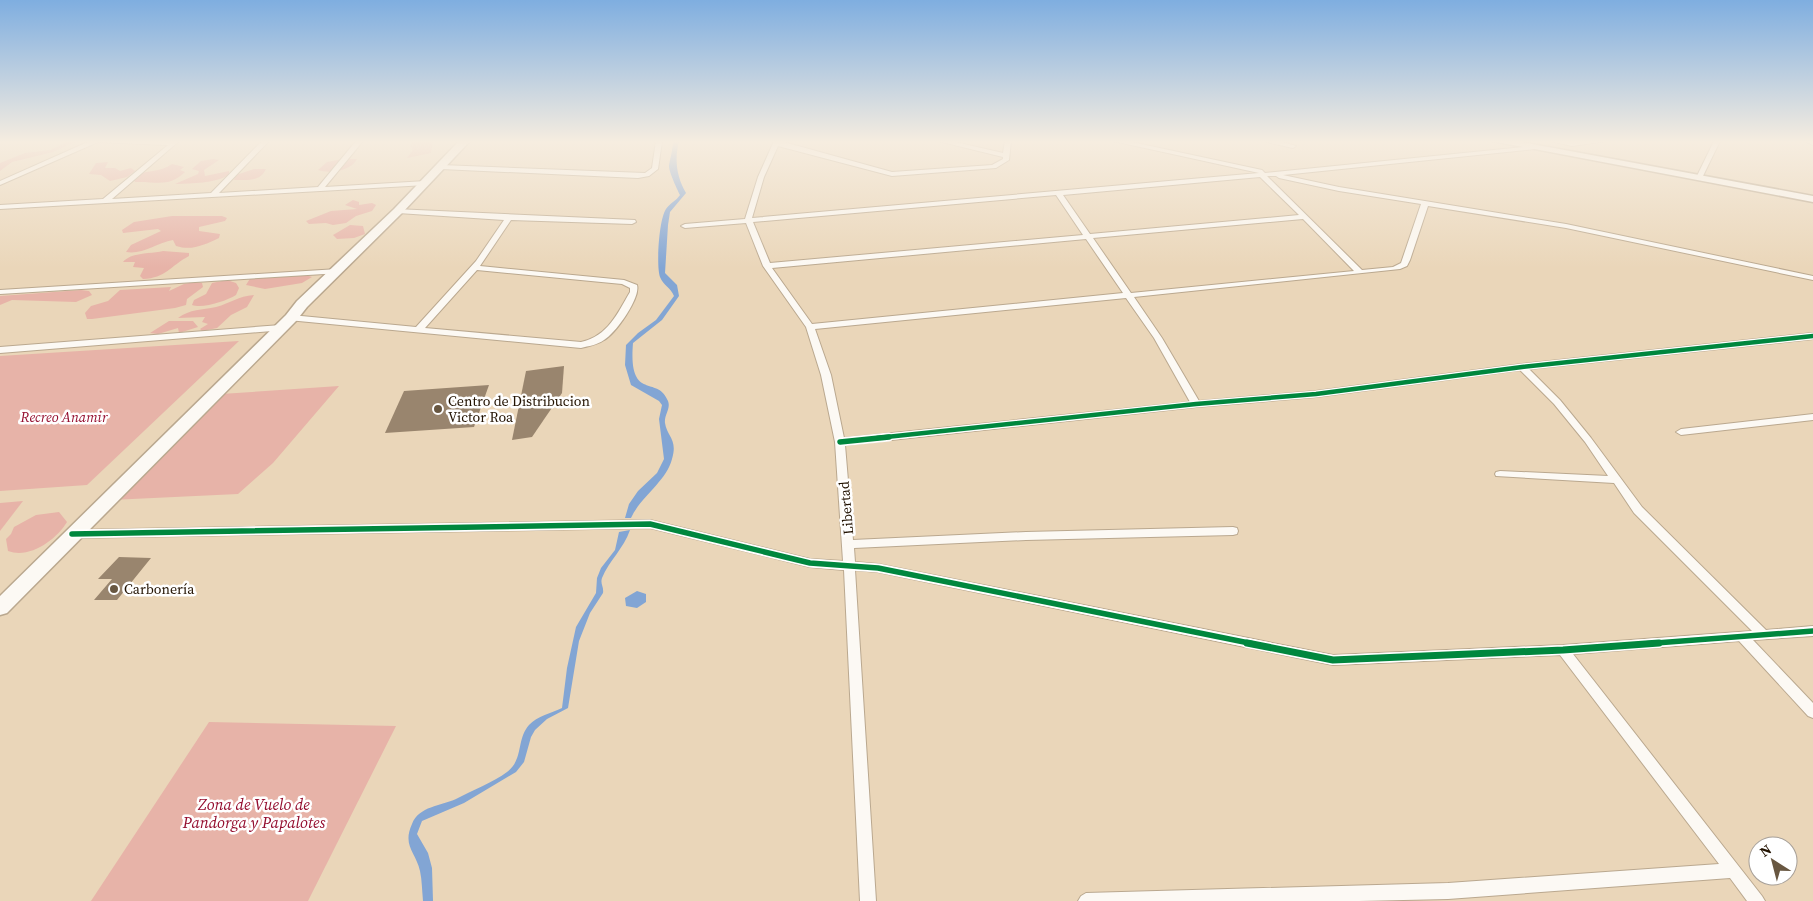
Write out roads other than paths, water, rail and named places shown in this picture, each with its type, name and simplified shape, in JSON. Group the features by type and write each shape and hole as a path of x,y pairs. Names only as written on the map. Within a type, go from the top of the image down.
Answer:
{"main road":[{"path":"0,608 72,534 286,323 302,304 338,271 426,183"},
{"path":"1726,183 1813,199"}],"street":[{"path":"104,202 127,183"},
{"path":"212,196 225,183"},
{"path":"319,190 325,183"},
{"path":"0,207 425,183"},
{"path":"748,220 759,183"},
{"path":"685,226 1171,183"},
{"path":"1270,183 1360,272"},
{"path":"1312,183 1566,226 1813,278"},
{"path":"1058,193 1158,338 1196,404"},
{"path":"810,327 1393,269 1403,266 1407,260 1418,218 1425,203"},
{"path":"398,211 510,218 632,222"},
{"path":"767,266 1303,217"},
{"path":"419,329 476,268 495,244 510,218"},
{"name":"Libertad","path":"748,220 767,266 810,327 826,375 840,442 850,567 868,901"},
{"path":"0,350 286,323 419,329 581,344 592,343 608,336 634,292 634,287 624,282 476,268"},
{"path":"0,292 338,271"},
{"path":"840,442 1196,404 1316,394 1522,367 1811,338"},
{"path":"1522,367 1576,425 1638,510 1763,634"},
{"path":"1681,432 1813,417"},
{"path":"1500,474 1616,480"},
{"path":"72,534 650,524 810,563 878,568 1333,660 1563,650 1813,631"},
{"path":"848,544 1026,536 1233,531"},
{"path":"1741,636 1813,712"},
{"path":"1563,650 1757,901"},
{"path":"1086,901 1448,891 1733,870"}],"water":[{"path":"674,183 681,183 686,193 670,212 665,273 677,285 679,296 662,320 633,343 633,362 635,374 639,381 658,389 668,401 669,407 665,423 673,443 674,452 669,467 659,482 635,510 631,518 625,518 629,504 638,491 657,473 664,459 659,419 662,405 659,401 631,385 625,365 626,345 638,333 656,320 674,296 660,277 658,263 659,242 666,209 680,195"},
{"path":"630,530 602,578 603,593 590,613 579,641 568,708 547,719 535,730 531,737 524,762 516,772 464,803 422,821 417,834 428,853 432,868 433,901 423,901 420,871 408,838 415,818 431,807 456,799 502,776 516,761 522,737 529,725 540,717 562,708 567,668 576,627 596,593 597,578 601,568 615,550 619,532"},
{"path":"637,591 646,594 646,602 637,608 626,606 625,598"}],"place":[{"name":"Centro de Distribucion Victor Roa","path":"438,409"},
{"name":"Carbonería","path":"114,589"}],"park label":[{"name":"Recreo Anamir","path":"64,417"},
{"name":"Zona de Vuelo de Pandorga y Papalotes","path":"254,813"}]}
